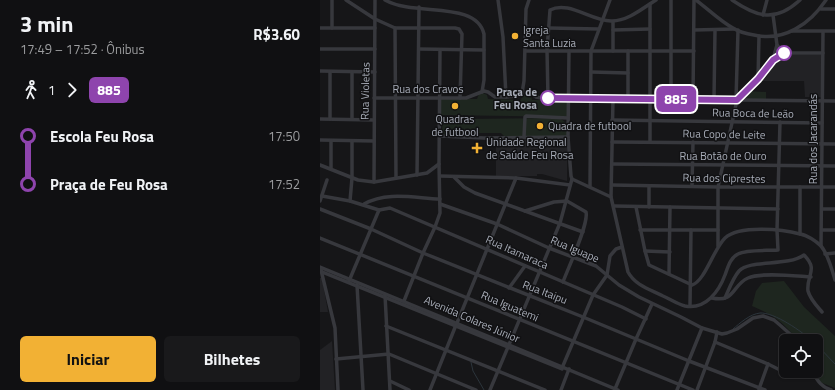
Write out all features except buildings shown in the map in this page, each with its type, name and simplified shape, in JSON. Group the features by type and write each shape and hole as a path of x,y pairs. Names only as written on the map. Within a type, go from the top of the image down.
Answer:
{"street":[{"path":"332,0 332,28"},
{"path":"346,0 375,19 395,28 459,29 462,34 460,98"},
{"name":"Rua Violetas","path":"374,182 375,0"},
{"path":"384,0 396,5 450,7"},
{"path":"498,0 503,37 506,97"},
{"path":"522,93 526,51 526,9 529,0"},
{"path":"590,186 592,98 591,51 610,0"},
{"path":"548,98 547,50 549,12 553,8 558,7 577,10 603,21 613,22 627,18 656,0"},
{"path":"671,0 671,100"},
{"path":"695,0 736,30"},
{"path":"693,99 695,0"},
{"path":"732,0 747,10 762,15 773,15 795,5 800,0"},
{"path":"762,15 767,0"},
{"path":"694,30 736,30 759,36 777,36 792,31 807,22 821,9 825,1"},
{"path":"650,4 650,141"},
{"path":"417,175 419,7"},
{"path":"821,9 835,9"},
{"path":"471,12 483,28 484,80 482,92"},
{"path":"773,15 778,45 773,60"},
{"path":"613,22 613,51"},
{"path":"320,28 375,28"},
{"path":"395,28 396,178"},
{"path":"549,28 598,29"},
{"path":"613,30 650,29"},
{"path":"714,99 716,30"},
{"path":"718,246 718,187 737,100 736,30"},
{"path":"792,31 835,31"},
{"name":"Rua dos Jacarandás","path":"821,246 823,32"},
{"path":"758,79 759,36"},
{"path":"778,45 784,53"},
{"path":"320,48 375,49"},
{"path":"419,49 484,50"},
{"path":"404,302 423,253 438,220 440,204 440,50"},
{"path":"526,51 694,51"},
{"path":"490,390 560,223 567,201 572,179 570,172 568,137 569,51"},
{"path":"628,51 628,99"},
{"path":"737,100 758,79 773,60 784,53 823,53"},
{"path":"320,71 375,72"},
{"path":"330,72 330,119"},
{"path":"352,72 352,120"},
{"path":"591,72 628,73"},
{"path":"484,80 488,92"},
{"path":"524,81 529,92"},
{"name":"Rua dos Cravos","path":"374,98 466,98 482,92 488,92 495,97 506,97 517,96 522,93 529,92 536,97 548,98 835,101"},
{"path":"612,99 611,197 628,272 637,283 675,302 690,306 712,298 719,288 731,261 738,254 778,250 777,230 780,122"},
{"path":"524,137 524,117 526,116 568,118"},
{"path":"320,119 374,120"},
{"name":"Rua Boca de Leão","path":"612,120 822,123"},
{"path":"440,136 484,138 568,137"},
{"path":"320,140 374,141"},
{"path":"331,141 331,169"},
{"path":"350,200 352,178 352,141"},
{"name":"Rua Copo de Leite","path":"612,142 650,141 835,144"},
{"path":"692,186 693,142"},
{"path":"320,165 364,182 374,182 427,173 439,164"},
{"name":"Rua Botão de Ouro","path":"612,164 835,166"},
{"path":"440,176 516,178 570,184"},
{"path":"454,177 464,187 475,193 583,232"},
{"path":"430,390 516,178"},
{"path":"572,179 611,197"},
{"path":"320,202 327,180"},
{"name":"Rua dos Ciprestes","path":"612,185 835,187"},
{"path":"649,186 649,207"},
{"path":"800,187 800,234"},
{"name":"Rua Itamaraca","path":"322,196 350,200 380,210 390,208 646,319"},
{"path":"364,204 375,199 392,196 440,199"},
{"path":"525,211 554,202 567,201 586,212 587,215 583,232 563,282"},
{"name":"Rua Iguape","path":"440,204 497,224 549,248 596,266 619,285 652,304 702,328 717,332"},
{"path":"614,206 778,209"},
{"path":"636,207 647,262 650,266 690,285 694,285 701,280 718,246 726,237 738,232 777,230 806,236 821,246 834,274 835,280"},
{"path":"669,274 670,207"},
{"name":"Rua Itaipu","path":"320,209 371,229 423,253 530,295 705,368 764,390"},
{"path":"822,209 835,209"},
{"path":"349,280 380,210"},
{"path":"640,230 718,230"},
{"path":"690,306 692,230"},
{"path":"822,230 835,230"},
{"name":"Rua Iguatemi","path":"320,238 626,364 693,390"},
{"path":"562,368 593,295 607,275 610,256 616,249 622,247"},
{"path":"645,251 670,252"},
{"path":"825,254 835,254"},
{"path":"725,298 738,272 743,267 788,262 796,260 804,255 811,263 811,277 808,284 810,296 822,312"},
{"path":"509,288 524,266"},
{"path":"320,269 334,328 338,390"},
{"name":"Avenida Colares Júnior","path":"320,269 616,389"},
{"path":"712,298 725,298 731,295 745,279 750,277 782,275 811,277"},
{"path":"357,284 363,390"},
{"path":"385,295 390,390"},
{"path":"616,389 652,304"},
{"path":"697,390 715,342 717,332 732,332 753,318 763,316 774,320 790,334"},
{"path":"386,326 545,390"},
{"path":"677,390 702,328"},
{"path":"715,342 779,370"},
{"path":"336,359 389,354 476,390"},
{"path":"759,389 768,364"},
{"path":"561,390 569,370"},
{"path":"816,378 819,384 824,388 831,390"},
{"path":"390,381 409,390"}],"shaded area":[{"path":"784,55 821,55 821,97 805,97 804,81 762,81 769,74 767,72"},
{"path":"747,91 766,92 766,99 740,99"},
{"path":"483,93 487,95 488,99 521,100 523,94 527,93 531,95 532,100 568,100 568,117 440,115 440,99 477,99 479,94"},
{"path":"451,117 464,117 466,119 558,118 564,121 567,127 567,136 504,136 501,133 460,133 457,136 442,135 443,124"},
{"path":"496,140 567,140 567,181 542,174 537,174 537,176 496,176"},
{"path":"320,278 322,278 328,312 320,312"},
{"path":"784,281 804,307 835,336 835,388 820,382 818,378 823,378 823,334 792,334 778,320 766,312 752,306 756,291 762,283"},
{"path":"332,341 335,390 320,390 320,350"}],"waterway":[{"path":"733,329 745,319 760,313 780,319 803,334"},
{"path":"823,351 835,364"},
{"path":"471,362 473,371 484,390"}],"bus line":[{"name":"885","path":"548,98 737,100 758,79 773,60 784,53"}],"place":[{"name":"Igreja Santa Luzia","path":"515,36"},
{"name":"Praça de Feu Rosa","path":"548,98"},
{"name":"Quadras de futbool","path":"455,106"},
{"name":"Quadra de futbool","path":"540,126"},
{"name":"Unidade Regional de Saúde Feu Rosa","path":"477,148"}]}
